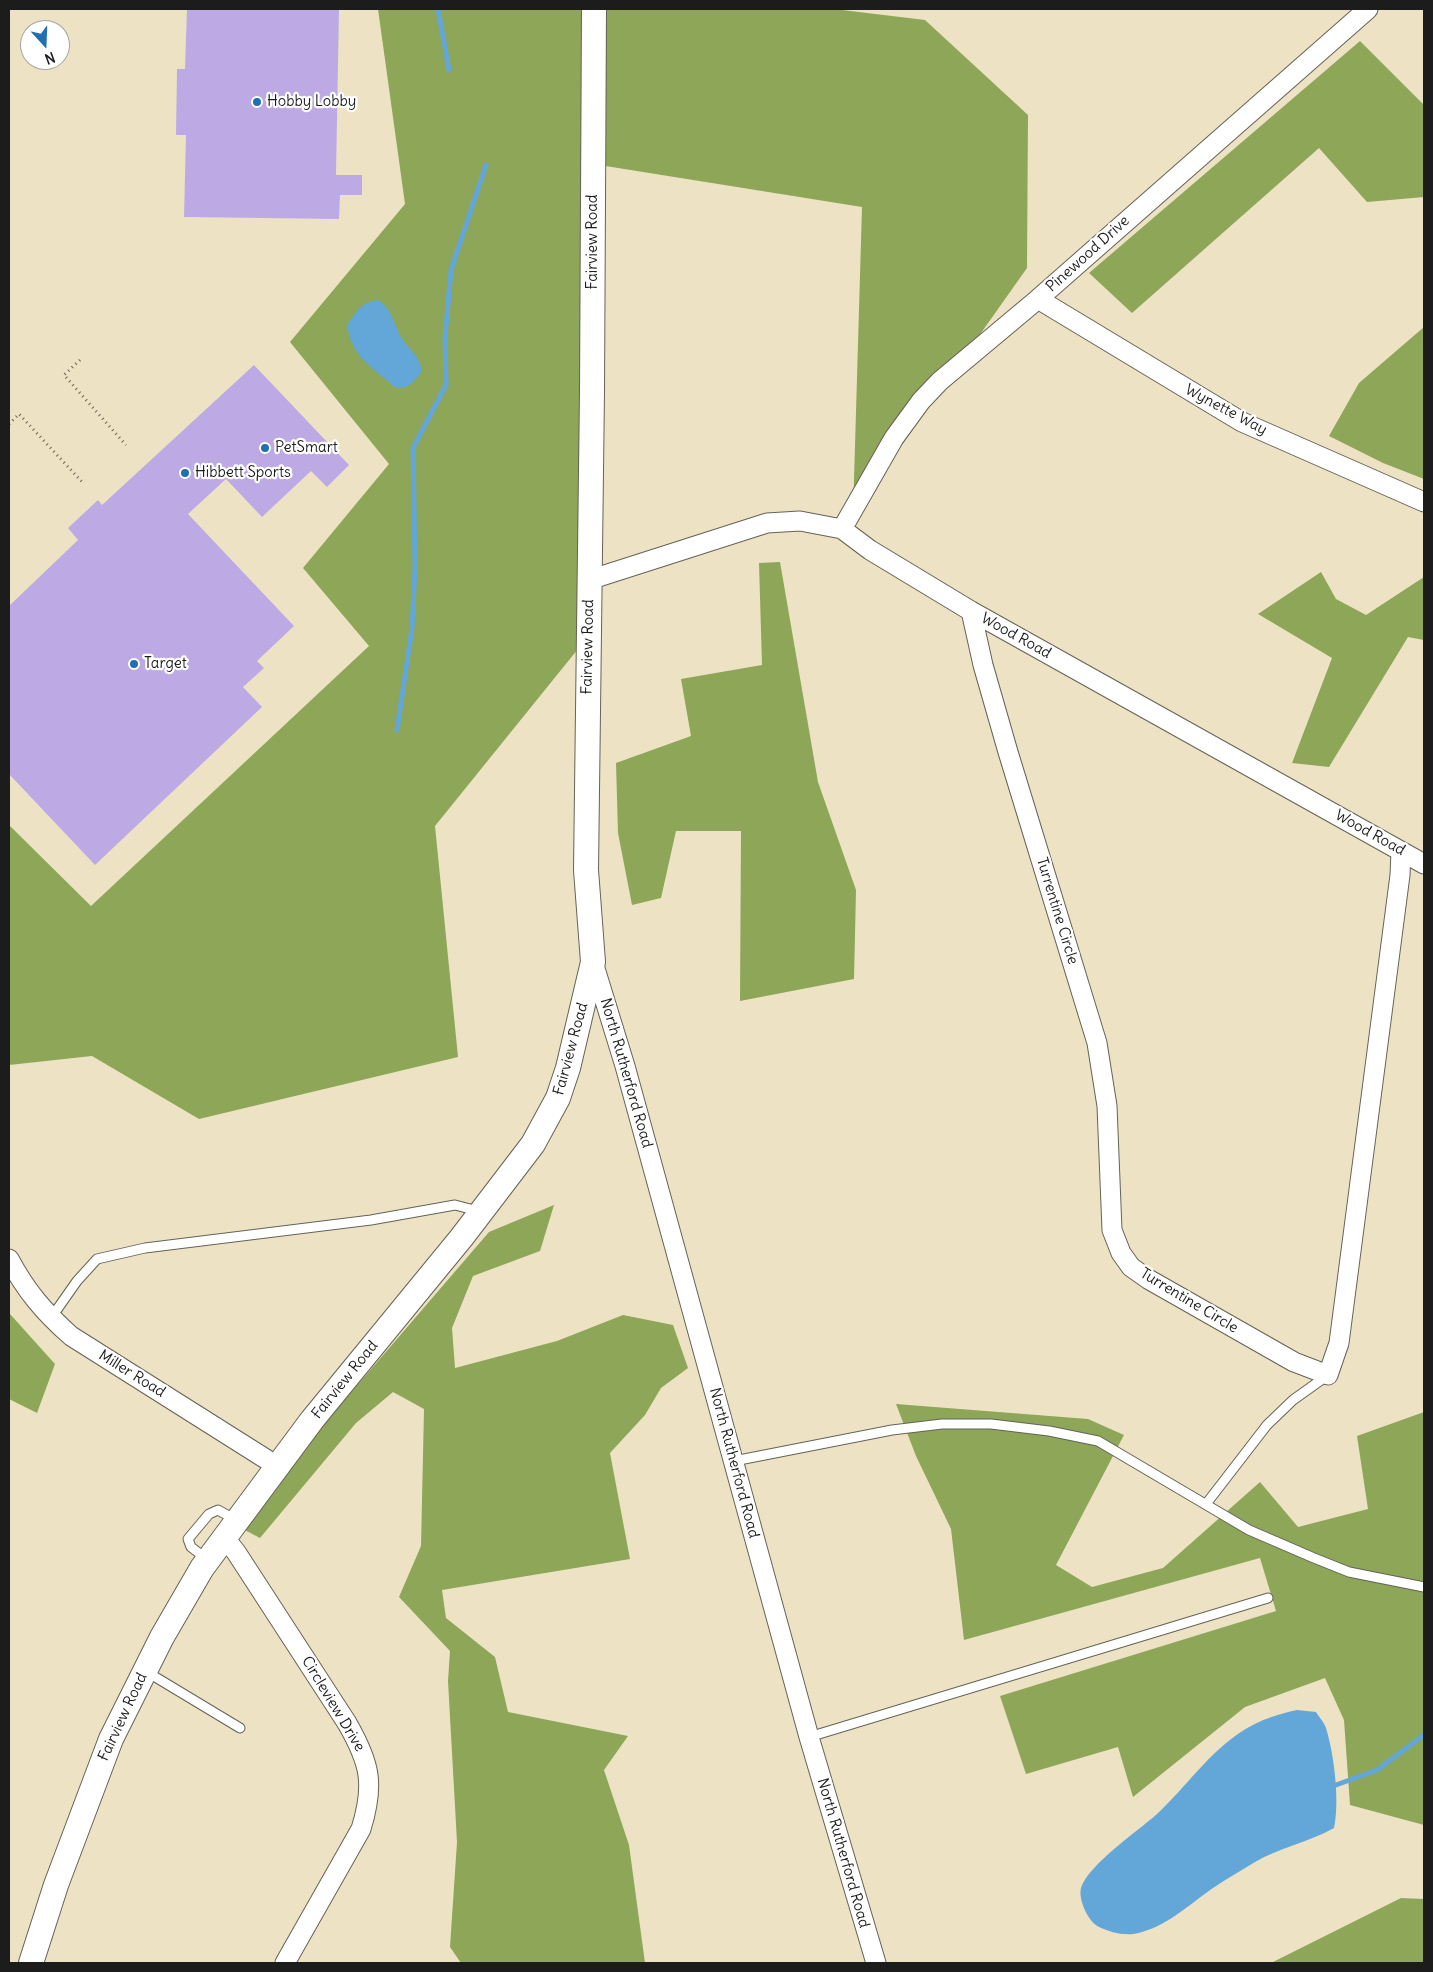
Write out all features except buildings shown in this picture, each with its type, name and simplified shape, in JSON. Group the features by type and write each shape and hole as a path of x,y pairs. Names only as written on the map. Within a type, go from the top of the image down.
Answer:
{"street":[{"name":"Fairview Road","path":"31,1963 89,1796 111,1739 144,1670 208,1560 277,1466 481,1212 533,1144 558,1098 568,1068 593,962 586,870 594,9"},
{"name":"Pinewood Drive","path":"842,529 894,438 921,401 956,366 1038,299 1368,9"},
{"name":"Wynette Way","path":"1038,299 1242,422 1424,502"},
{"name":"Wood Road","path":"589,580 767,524 800,521 842,529 870,550 971,611 1424,864"},
{"name":"Turrentine Circle","path":"971,611 983,665 1008,752 1097,1043 1107,1106 1110,1218 1115,1242 1131,1267 1148,1279 1294,1362 1328,1375"},
{"path":"1328,1375 1338,1343 1400,875 1400,851"},
{"name":"North Rutherford Road","path":"593,962 625,1066 809,1737 876,1963"},
{"name":"Miller Road","path":"9,1259 23,1285 50,1318 71,1336 277,1466"},
{"name":"Circleview Drive","path":"230,1529 236,1552 347,1723 360,1745 370,1775 369,1804 361,1829 285,1963"}],"lane":[{"path":"50,1318 77,1281 97,1259 146,1248 362,1221 455,1205 481,1212"},
{"path":"1206,1504 1267,1425 1293,1400 1328,1375"},
{"path":"734,1461 892,1430 942,1424 991,1424 1049,1431 1098,1441 1249,1530 1340,1568 1424,1587"},
{"path":"809,1737 1268,1598"},
{"path":"144,1670 240,1728"}],"path":[{"path":"80,360 64,375 126,445"},
{"path":"9,424 19,414 84,484"}],"green space":[{"path":"378,9 834,9 925,20 1028,115 1027,268 853,514 862,207 593,164 582,644 435,826 458,1057 199,1119 92,1056 9,1065 9,825 91,906 369,646 303,568 389,464 290,342 405,204"},
{"path":"1360,41 1424,105 1424,197 1367,202 1319,148 1132,313 1089,273"},
{"path":"1424,327 1424,479 1383,463 1329,436 1359,383"},
{"path":"780,562 818,782 856,890 854,979 740,1001 741,831 676,831 661,898 632,905 618,833 616,763 691,736 681,679 762,665 759,563"},
{"path":"1321,572 1336,599 1366,615 1424,577 1424,640 1408,637 1329,767 1292,763 1332,658 1258,614"},
{"path":"554,1205 540,1251 473,1276 452,1328 455,1368 557,1341 623,1315 673,1325 688,1368 661,1388 645,1415 610,1453 630,1559 442,1590 446,1618 495,1657 508,1712 628,1736 604,1770 629,1845 645,1963 461,1963 450,1947 457,1842 448,1681 450,1651 399,1597 421,1546 424,1409 393,1392 356,1423 260,1538 241,1528 341,1404 489,1232"},
{"path":"10,1314 55,1364 37,1413 9,1399"},
{"path":"896,1404 1088,1419 1124,1435 1056,1565 1092,1587 1163,1568 1260,1482 1298,1527 1368,1509 1357,1436 1424,1412 1424,1825 1350,1805 1344,1720 1325,1678 1245,1707 1133,1797 1118,1747 1026,1774 1000,1696 1276,1611 1260,1558 964,1640 951,1529 916,1456"},
{"path":"1401,1898 1424,1899 1424,1963 1271,1963"}],"water":[{"path":"378,300 386,307 404,342 416,356 422,371 414,381 405,387 396,388 371,368 353,346 347,325 363,305"},
{"path":"1297,1710 1316,1712 1326,1728 1335,1778 1336,1817 1334,1828 1255,1862 1216,1886 1162,1924 1136,1933 1120,1934 1095,1924 1085,1910 1080,1893 1085,1879 1093,1869 1157,1814 1209,1759 1231,1739 1263,1720"}],"waterway":[{"path":"438,9 449,70"},
{"path":"397,730 412,628 415,568 413,448 446,385 445,337 451,270 486,165"},
{"path":"1336,1785 1377,1770 1424,1735"}],"place":[{"name":"Hobby Lobby","path":"257,102"},
{"name":"PetSmart","path":"265,448"},
{"name":"Hibbett Sports","path":"185,473"},
{"name":"Target","path":"134,664"}]}
